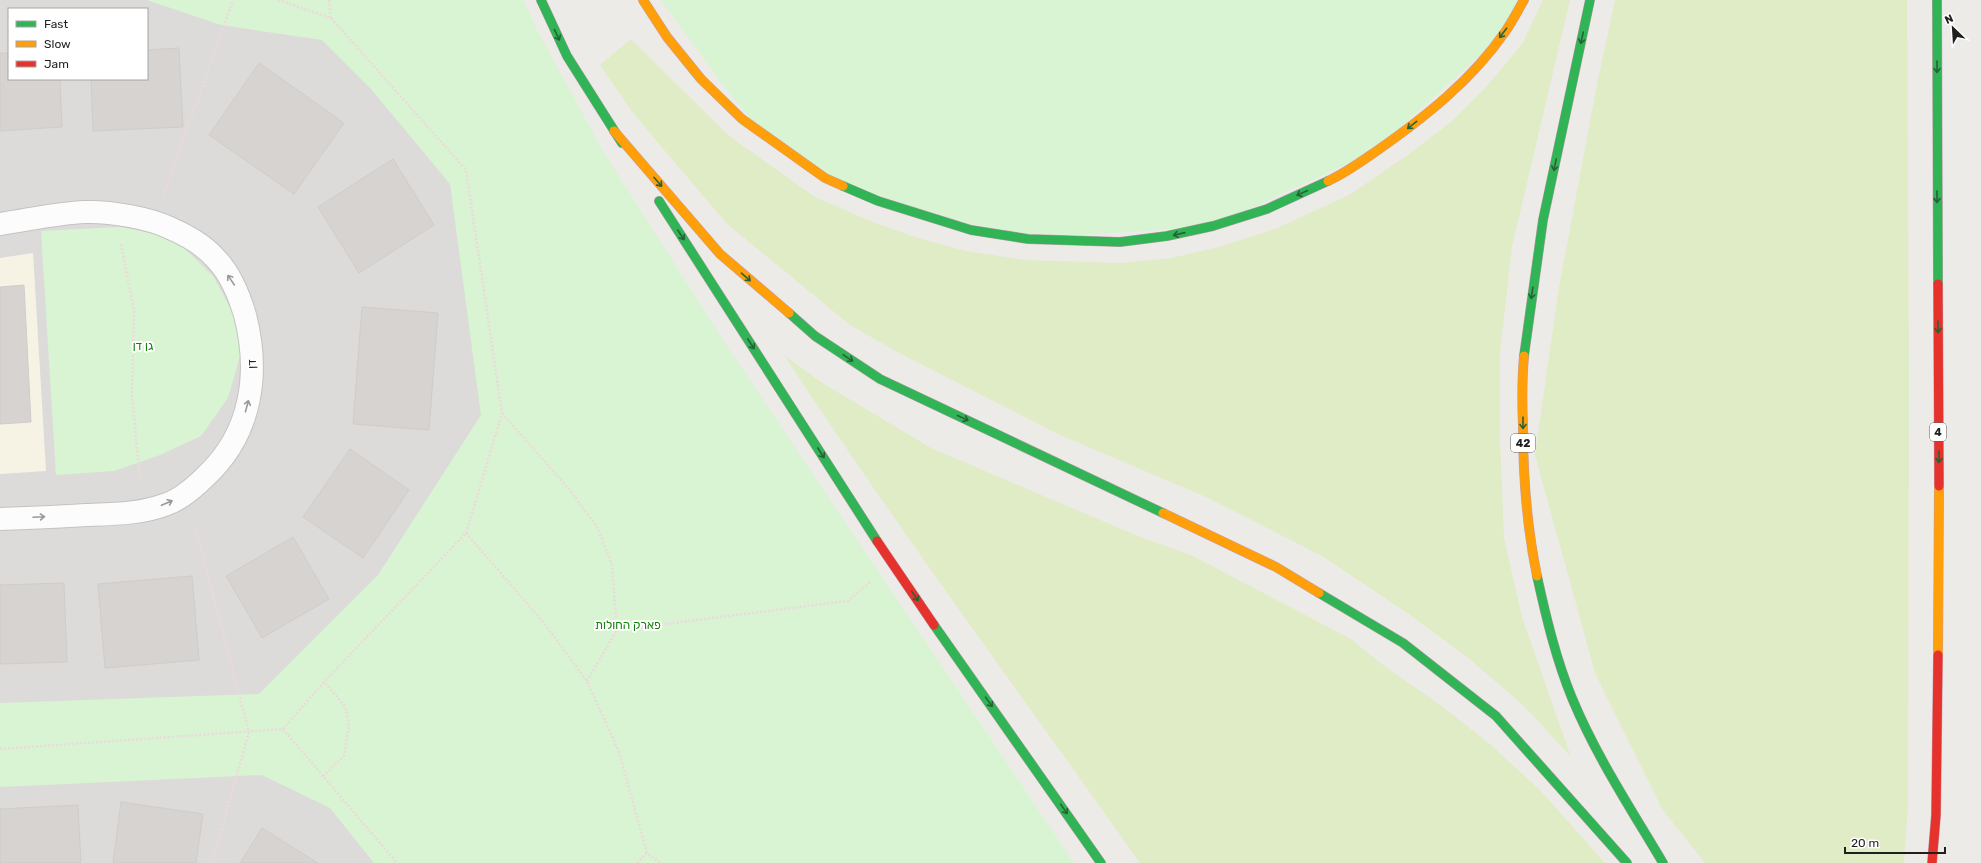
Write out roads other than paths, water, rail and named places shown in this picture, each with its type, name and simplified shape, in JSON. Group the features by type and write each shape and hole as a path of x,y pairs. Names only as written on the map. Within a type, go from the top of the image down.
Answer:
{"highway":[{"path":"541,0 565,53 594,102 892,564 1102,863"},
{"path":"643,0 667,37 706,84 742,119 825,178 885,203 922,216 971,230 1028,239 1120,242 1167,236 1220,224 1268,209 1339,176 1392,140 1438,105 1470,73 1505,32 1524,0"},
{"name":"42","path":"1590,0 1543,220 1530,305 1522,377 1523,457 1529,537 1546,618 1572,698 1608,772 1663,863"},
{"name":"4","path":"1932,863 1936,815 1939,513 1937,0"},
{"path":"614,131 720,254 815,336 880,379 1276,567 1403,643 1496,716 1627,863"}],"street":[{"name":"דן","path":"0,224 86,212 136,217 172,228 198,244 218,260 236,288 251,339 253,367 251,394 242,427 214,468 186,492 168,504 127,513 0,520"}],"park label":[{"name":"גן דן","path":"143,346"},
{"name":"פארק החולות","path":"628,625"}]}
